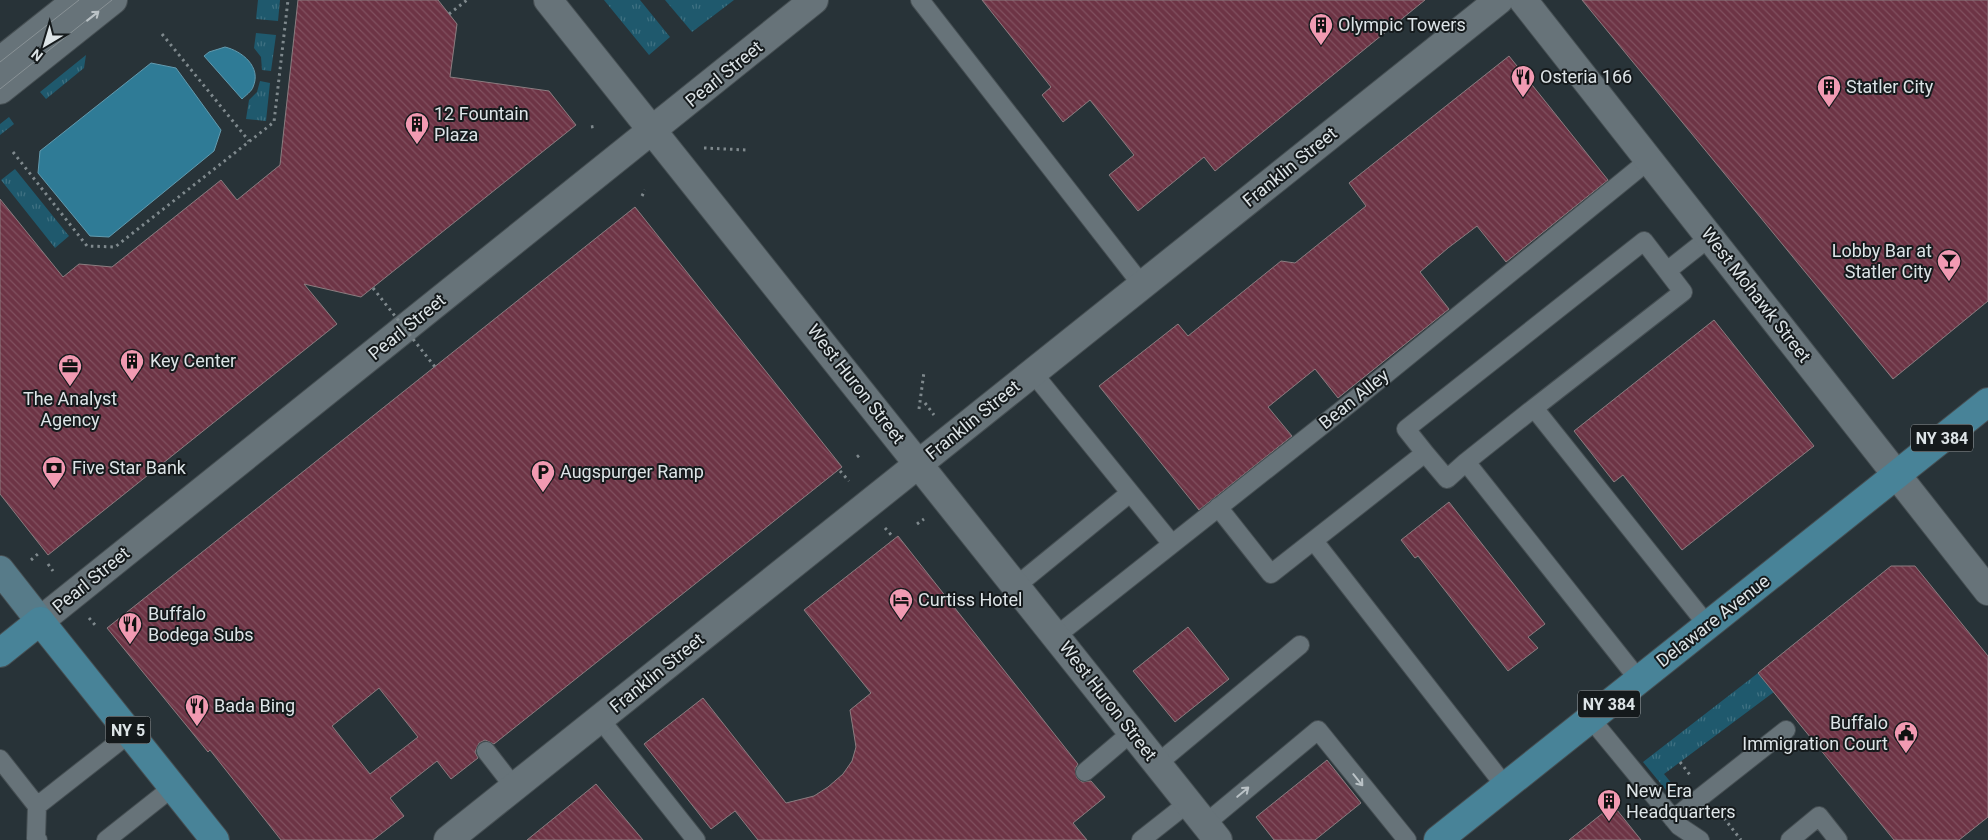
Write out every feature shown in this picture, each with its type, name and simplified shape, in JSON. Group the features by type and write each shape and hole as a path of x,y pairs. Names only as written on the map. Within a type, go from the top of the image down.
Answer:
{"main road":[{"name":"Delaware Avenue","path":"1438,840 1988,402"},
{"path":"0,570 40,621"},
{"name":"Pearl Street","path":"0,653 40,621"},
{"name":"NY 5","path":"40,621 216,840"}],"street":[{"path":"0,61 76,0"},
{"path":"0,90 114,0"},
{"name":"West Huron Street","path":"548,0 1212,832"},
{"name":"Pearl Street","path":"40,621 814,0"},
{"name":"Franklin Street","path":"448,840 1499,0"},
{"name":"West Mohawk Street","path":"1523,0 1988,591"}],"lane":[{"path":"920,0 1142,285"},
{"name":"Bean Alley","path":"1056,636 1353,400 1649,160"},
{"path":"1667,271 1710,237"},
{"path":"1644,241 1683,292 1534,408 1447,479 1406,429 1644,241"},
{"path":"1033,373 1172,544"},
{"path":"1534,408 1708,626"},
{"path":"1218,507 1271,574 1425,453"},
{"path":"1466,462 1639,680"},
{"path":"1016,586 1130,493"},
{"path":"1314,541 1505,786"},
{"path":"1157,764 1300,646"},
{"path":"600,719 696,840"},
{"path":"1590,719 1677,828 1700,840"},
{"path":"1212,832 1318,730 1407,840"},
{"path":"1677,828 1786,730"},
{"path":"1085,772 1132,732"},
{"path":"37,806 130,733"},
{"path":"486,751 514,787"},
{"path":"0,758 37,806 36,838 38,840"},
{"path":"106,840 173,787"},
{"path":"1141,840 1188,803"},
{"path":"1790,840 1819,816 1838,840"}],"path":[{"path":"13,152 88,246 115,247 274,122 288,0"},
{"path":"449,14 467,0"},
{"path":"162,34 249,141"},
{"path":"591,127 597,126"},
{"path":"703,148 746,150"},
{"path":"642,196 645,190"},
{"path":"372,288 435,367"},
{"path":"919,409 924,372"},
{"path":"926,403 937,418"},
{"path":"856,457 862,453"},
{"path":"840,470 854,488"},
{"path":"917,524 926,517"},
{"path":"884,526 893,537"},
{"path":"1680,762 1695,781"},
{"path":"1716,808 1741,840"}],"green space":[{"path":"258,0 280,0 278,21 256,19"},
{"path":"604,0 640,0 670,37 649,55"},
{"path":"665,0 734,0 692,32"},
{"path":"256,33 276,35 271,71 262,70 261,57 254,48"},
{"path":"86,55 84,68 46,99 40,92"},
{"path":"260,81 270,83 266,121 246,119 249,100 257,92"},
{"path":"9,117 14,124 0,135 0,124"},
{"path":"15,169 69,236 55,248 1,180"},
{"path":"1758,673 1774,692 1664,774 1677,790 1677,794 1674,797 1670,795 1643,762"}],"shaded area":[{"path":"225,47 244,56 253,67 255,73 252,89 242,99 204,56 209,52"},
{"path":"151,63 176,68 221,130 214,151 109,237 90,236 38,173 40,151"}],"building":[{"path":"298,0 438,0 457,24 450,77 549,91 576,125 361,297 304,284 337,324 48,555 0,494 0,199 63,277 79,264 112,267 221,180 237,200 280,165"},
{"path":"982,0 1425,0 1215,171 1204,157 1138,211 1109,175 1134,155 1090,100 1063,122 1042,95 1051,87"},
{"name":"Statler City","path":"1582,0 1988,0 1988,301 1893,379"},
{"path":"1509,56 1608,180 1506,262 1477,226 1448,248 1420,272 1449,309 1338,398 1315,369 1268,407 1292,436 1199,510 1099,386 1178,324 1188,336 1281,261 1295,263 1366,206 1349,183"},
{"name":"Augspurger Ramp","path":"635,207 842,467 494,744 485,740 479,743 475,752 478,758 451,779 437,761 390,798 404,816 373,840 281,840 210,750 208,752 107,628","holes":["379,688 418,737 370,774 332,726"]},
{"path":"1714,320 1814,446 1682,550 1623,475 1614,482 1574,431"},
{"path":"1449,502 1545,624 1528,637 1538,648 1508,671 1418,556 1415,558 1401,540"},
{"path":"898,536 1078,764 1075,769 1077,778 1082,782 1091,781 1105,797 1073,823 1087,840 758,840 735,811 711,829 644,744 703,698 786,803 814,796 828,787 843,774 852,761 856,747 850,710 871,693 804,610"},
{"name":"Buffalo Immigration Court","path":"1891,566 1915,566 1988,656 1988,817 1959,840 1894,840 1758,673"},
{"path":"1188,627 1229,679 1175,722 1133,671"},
{"path":"1327,760 1361,803 1315,840 1274,840 1256,817"},
{"path":"596,784 643,840 527,840"},
{"name":"New Era Headquarters","path":"1613,805 1641,840 1569,840"}],"tram line":[{"path":"0,62 79,0"},
{"path":"0,89 112,0"}],"place":[{"name":"Olympic Towers","path":"1321,46"},
{"name":"Osteria 166","path":"1523,98"},
{"name":"Statler City","path":"1829,108"},
{"name":"12 Fountain Plaza","path":"417,145"},
{"name":"Lobby Bar at Statler City","path":"1949,282"},
{"name":"Key Center","path":"132,382"},
{"name":"The Analyst Agency","path":"70,387"},
{"name":"Five Star Bank","path":"54,489"},
{"name":"Augspurger Ramp","path":"543,493"},
{"name":"Curtiss Hotel","path":"901,621"},
{"name":"Buffalo Bodega Subs","path":"130,645"},
{"name":"Bada Bing","path":"197,727"},
{"name":"Buffalo Immigration Court","path":"1906,754"},
{"name":"New Era Headquarters","path":"1609,822"}]}
